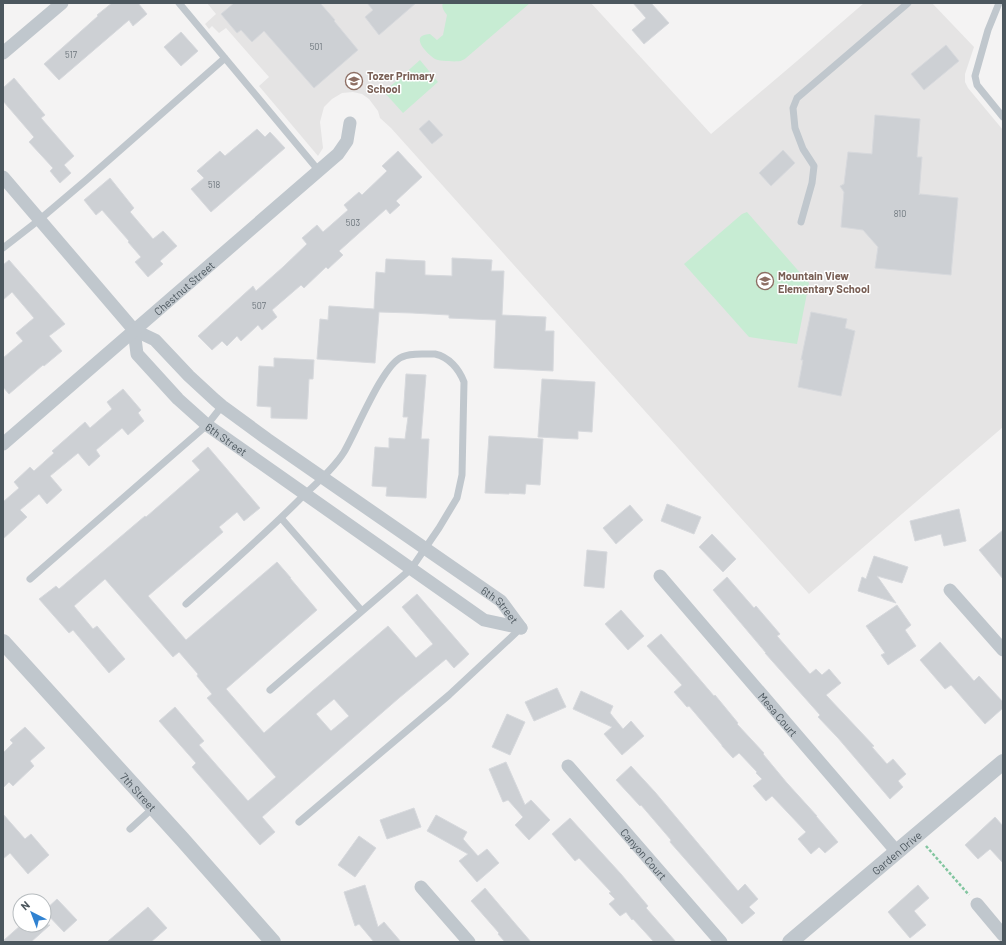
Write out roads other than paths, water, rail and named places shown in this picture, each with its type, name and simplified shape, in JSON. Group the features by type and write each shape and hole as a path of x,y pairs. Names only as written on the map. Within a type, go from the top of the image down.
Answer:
{"street":[{"path":"3,53 62,3"},
{"name":"Chestnut Street","path":"3,444 338,154 347,141 350,123"},
{"name":"6th Street","path":"3,177 134,330 155,340 189,376 222,406 267,439 501,601 520,628"},
{"name":"6th Street","path":"134,330 137,354 178,399 207,426 484,620 520,628"},
{"name":"Mesa Court","path":"660,576 897,852"},
{"path":"950,590 1003,650"},
{"name":"7th Street","path":"3,642 273,942"},
{"name":"Garden Drive","path":"790,942 1003,762"},
{"name":"Canyon Court","path":"568,766 721,942"},
{"path":"421,887 468,942"},
{"path":"977,904 1003,934"}],"lane":[{"path":"179,3 319,171"},
{"path":"802,222 812,183 814,166 803,149 795,128 793,108 797,98 908,3"},
{"path":"999,3 988,30 975,76 977,85 1003,117"},
{"path":"3,248 85,181 225,58"},
{"path":"186,604 244,553 305,495 343,453 382,379 389,367 395,361 401,357 416,354 434,354 446,358 457,369 464,382 462,475 457,498 410,569 270,690"},
{"path":"30,579 207,426 222,406"},
{"path":"281,518 362,611"},
{"path":"299,822 450,695 520,628"},
{"path":"130,829 153,808"}],"place":[{"name":"Tozer Primary School","path":"354,81"},
{"name":"Mountain View Elementary School","path":"765,281"}]}
